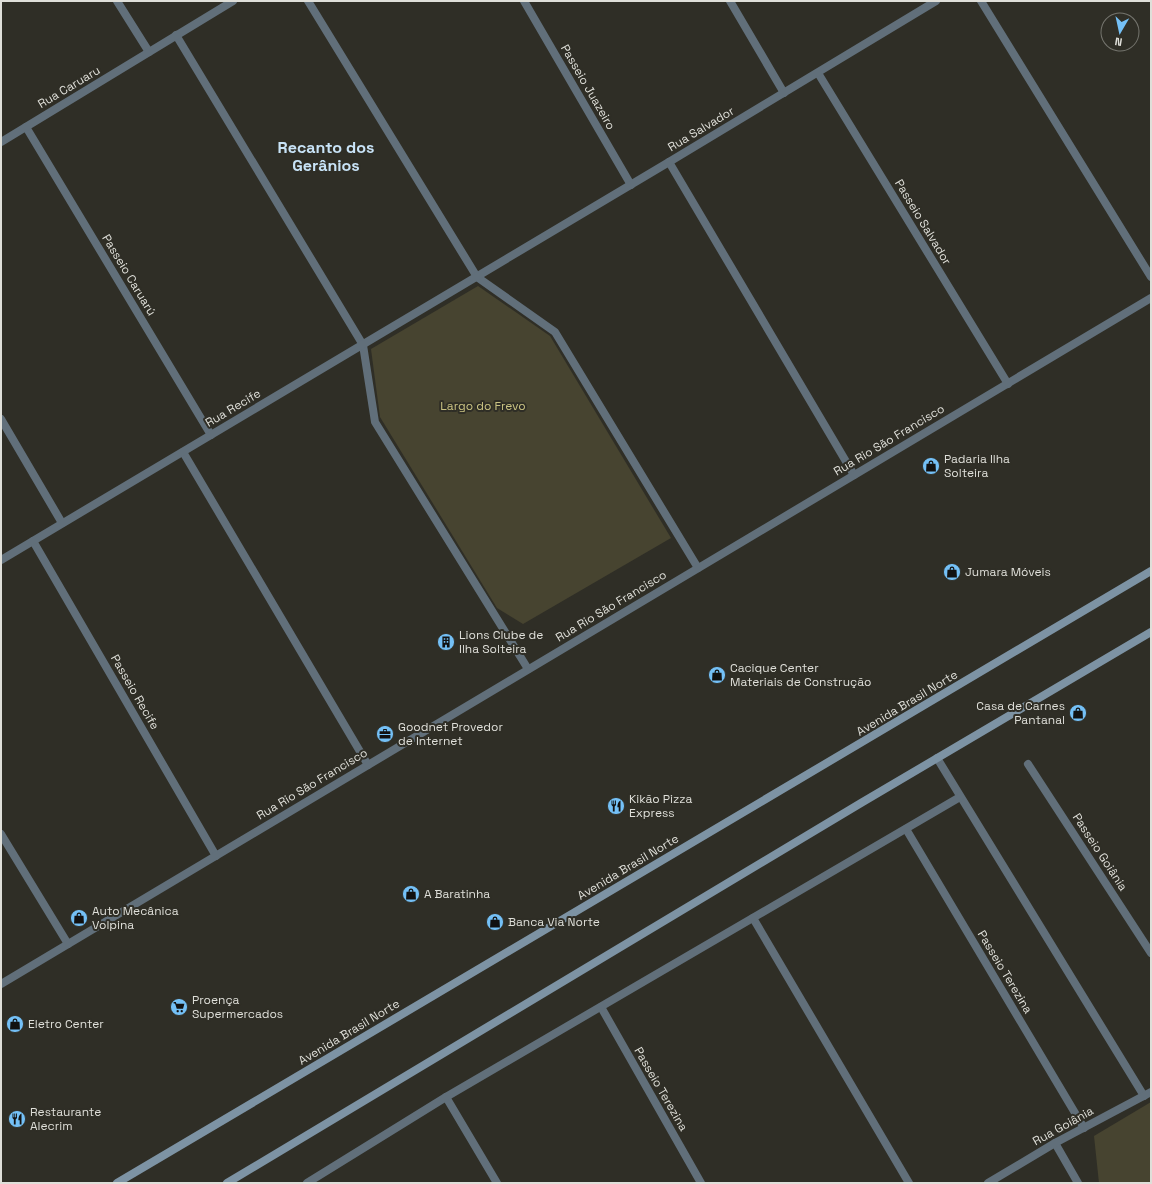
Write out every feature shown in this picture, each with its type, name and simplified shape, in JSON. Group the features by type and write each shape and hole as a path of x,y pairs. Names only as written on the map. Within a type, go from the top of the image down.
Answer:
{"main road":[{"name":"Avenida Brasil Norte","path":"117,1183 958,687 1151,571"},
{"path":"227,1183 937,758 1151,632"}],"street":[{"path":"117,1 149,52"},
{"name":"Rua Caruaru","path":"1,142 233,1"},
{"path":"308,1 477,277 555,332 698,568"},
{"name":"Passeio Juazeiro","path":"524,1 631,185"},
{"path":"730,1 784,93"},
{"name":"Rua Salvador","path":"477,277 935,1"},
{"path":"981,1 1151,277"},
{"path":"176,35 363,345 375,422 528,669"},
{"name":"Passeio Salvador","path":"818,72 1008,384"},
{"name":"Passeio Caruarú","path":"26,127 211,435"},
{"path":"669,162 854,475"},
{"name":"Rua Recife","path":"1,560 477,277"},
{"name":"Rua Rio São Francisco","path":"1,984 1151,298"},
{"path":"1,418 62,523"},
{"path":"183,452 368,765"},
{"name":"Passeio Recife","path":"33,541 216,856"},
{"path":"937,758 960,797 1148,1094"},
{"name":"Passeio Goiânia","path":"1028,764 1151,953"},
{"path":"307,1183 446,1097 960,797"},
{"name":"Passeio Terezina","path":"906,829 1084,1128"},
{"path":"1,834 68,944"},
{"path":"753,918 909,1183"},
{"name":"Passeio Terezina","path":"600,1007 701,1183"},
{"name":"Rua Goiânia","path":"988,1183 1055,1143 1148,1094"},
{"path":"446,1097 497,1183"},
{"path":"1055,1143 1078,1183"}],"green space":[{"name":"Largo do Frevo","path":"478,286 550,336 671,538 523,624 497,608 380,417 371,349"},
{"path":"1151,1102 1151,1183 1099,1183 1094,1136"}],"place":[{"name":"Padaria Ilha Solteira","path":"931,466"},
{"name":"Jumara Móveis","path":"952,572"},
{"name":"Lions Clube de Ilha Solteira","path":"446,642"},
{"name":"Cacique Center Materiais de Construção","path":"717,675"},
{"name":"Casa de Carnes Pantanal","path":"1078,713"},
{"name":"Goodnet Provedor de Internet","path":"385,734"},
{"name":"Kikão Pizza Express","path":"616,806"},
{"name":"A Baratinha","path":"411,894"},
{"name":"Auto Mecânica Volpina","path":"79,918"},
{"name":"Banca Via Norte","path":"495,922"},
{"name":"Proença Supermercados","path":"179,1007"},
{"name":"Eletro Center","path":"15,1024"},
{"name":"Restaurante Alecrim","path":"17,1119"}],"district":[{"name":"Recanto dos Gerânios","path":"326,156"}]}
